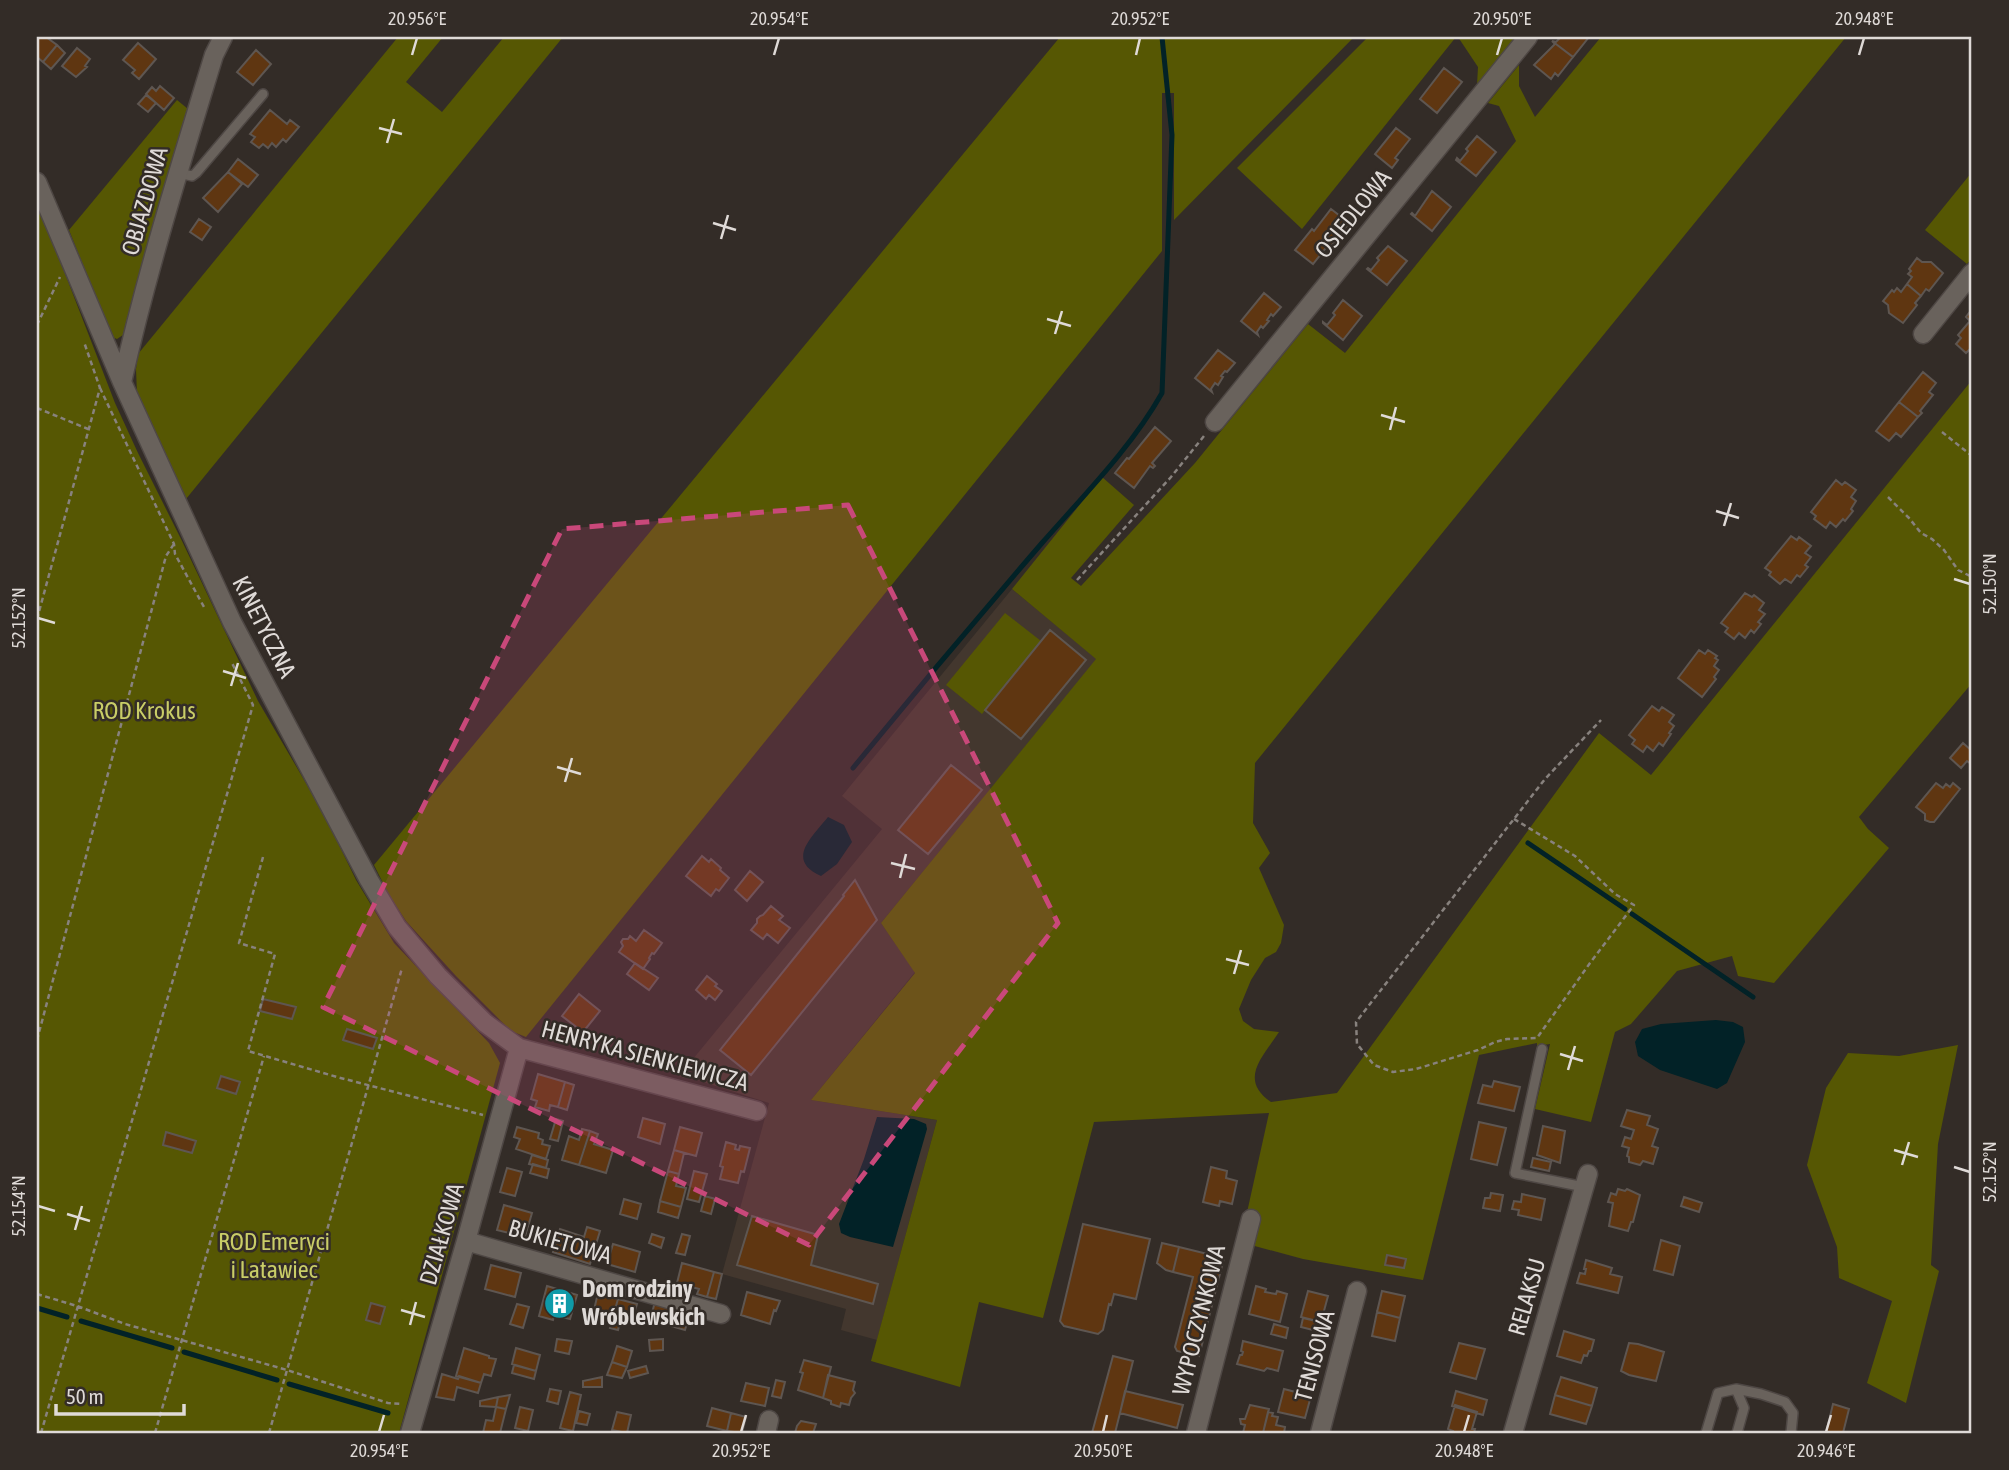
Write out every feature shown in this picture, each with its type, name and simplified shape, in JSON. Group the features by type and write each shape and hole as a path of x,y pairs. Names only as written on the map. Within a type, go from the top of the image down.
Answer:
{"street":[{"name":"OBJAZDOWA","path":"122,382 132,336 178,173 214,55 223,37"},
{"name":"OSIEDLOWA","path":"1215,422 1528,37"},
{"name":"KINETYCZNA","path":"37,182 122,382 232,622 369,880 397,927 438,976 485,1023 519,1048"},
{"path":"1923,334 1972,274"},
{"name":"HENRYKA SIENKIEWICZA","path":"519,1048 757,1111"},
{"name":"DZIAŁKOWA","path":"410,1433 519,1048"},
{"name":"RELAKSU","path":"1513,1433 1586,1180"},
{"name":"WYPOCZYNKOWA","path":"1196,1433 1251,1220"},
{"name":"BUKIETOWA","path":"466,1241 721,1314"},
{"name":"TENISOWA","path":"1320,1433 1357,1291"}],"lane":[{"path":"178,173 192,176 196,173 263,94"},
{"path":"1542,1049 1515,1173 1586,1180"},
{"path":"1706,1433 1718,1393 1737,1389 1785,1402 1793,1413 1791,1433"},
{"path":"1737,1389 1744,1408 1737,1433"}],"path":[{"path":"37,324 60,277 65,290"},
{"path":"37,1040 166,556 174,544 100,388 84,341"},
{"path":"37,619 100,388"},
{"path":"37,408 88,429"},
{"path":"1077,580 1171,477 1215,422"},
{"path":"1942,432 1972,456"},
{"path":"1888,497 1921,534 1944,550 1958,570 1972,577"},
{"path":"41,1433 253,705"},
{"path":"1514,819 1575,856 1615,894 1634,905 1537,1038 1495,1042 1416,1069 1393,1072 1374,1065 1357,1044 1356,1022 1545,779 1601,720"},
{"path":"263,857 239,943 275,954 247,1051 500,1119"},
{"path":"269,1433 402,968"},
{"path":"155,1433 264,1056"},
{"path":"37,1294 125,1324 287,1370 388,1403 417,1407"}],"highlighted area":[{"path":"848,505 1058,923 809,1245 323,1007 562,529"}],"shaded area":[{"path":"1012,589 1097,659 881,923 915,972 811,1100 937,1120 877,1340 841,1330 846,1309 722,1274 769,1103 697,1080 699,1072 687,1069 684,1078 679,1076 882,829 842,796"}],"green space":[{"path":"398,37 443,37 406,82 442,112 504,37 563,37 186,499 161,451 137,394 138,354"},
{"path":"1060,37 1354,37 1174,220 1174,93 1162,93 1162,251 526,1037 511,1031 406,921 374,865"},
{"path":"1368,37 1456,37 1302,229 1237,168"},
{"path":"1458,37 1516,37 1477,85 1478,67"},
{"path":"1601,37 1846,37 1255,763 1253,823 1270,853 1259,868 1284,925 1281,943 1276,952 1265,958 1251,980 1239,1009 1243,1021 1254,1029 1279,1032 1257,1068 1256,1085 1271,1102 1337,1093 1599,733 1651,775 1972,380 1972,683 1859,817 1889,848 1774,983 1738,976 1732,956 1677,971 1631,1024 1615,1032 1591,1122 1535,1109 1550,1044 1537,1046 1537,1043 1479,1055 1423,1280 1303,1259 1251,1245 1246,1217 1269,1113 1094,1122 1043,1318 979,1302 960,1387 871,1361 937,1120 811,1100 915,973 881,923 1096,659 1012,589 1102,477 1134,505 1071,578 1081,586 1195,463 1308,324 1345,353 1516,141 1499,106 1488,103 1519,65 1519,86 1535,117"},
{"path":"177,100 188,109 123,335 117,339 112,337 92,295 69,230"},
{"path":"1972,172 1972,258 1967,264 1925,230"},
{"path":"37,201 115,403 258,701 324,814 356,880 394,943 489,1043 500,1063 399,1433 37,1433"},
{"path":"1005,613 1041,641 982,714 946,685"},
{"path":"1958,1045 1938,1144 1931,1265 1939,1271 1906,1403 1867,1383 1892,1301 1839,1278 1837,1247 1807,1165 1826,1088 1848,1053 1899,1056"}],"water":[{"path":"828,817 844,825 852,842 837,864 821,876 810,870 803,856 809,840"},
{"path":"1716,1020 1733,1022 1743,1027 1745,1042 1727,1083 1717,1089 1660,1070 1638,1056 1635,1042 1642,1029 1661,1024"},
{"path":"877,1117 914,1119 926,1124 927,1129 893,1247 850,1237 841,1233 839,1224"}],"building":[{"path":"37,37 46,37 57,45 43,62 37,57"},
{"path":"1561,37 1589,37 1573,57 1552,41 1556,42"},
{"path":"1552,41 1573,57 1558,76 1555,73 1551,79 1534,65 1555,44"},
{"path":"138,43 156,59 139,79 132,73 135,70 123,60"},
{"path":"57,45 65,53 51,69 43,62"},
{"path":"77,48 90,59 85,66 87,67 76,77 62,66"},
{"path":"256,50 271,64 253,85 237,72"},
{"path":"1444,68 1462,82 1437,113 1420,99"},
{"path":"160,86 174,98 164,110 146,94 152,87 156,91"},
{"path":"146,95 156,103 148,112 138,104"},
{"path":"270,110 287,124 290,120 299,127 286,142 283,139 276,147 272,143 268,148 263,144 259,148 251,142 255,137 250,134"},
{"path":"1396,128 1410,139 1395,158 1398,160 1392,168 1375,154"},
{"path":"1477,136 1496,152 1476,176 1456,160 1457,158 1460,161"},
{"path":"238,159 258,175 248,187 228,172"},
{"path":"228,172 242,184 218,212 203,198"},
{"path":"1432,191 1451,207 1432,231 1411,214 1415,216"},
{"path":"1331,209 1349,223 1313,264 1295,250"},
{"path":"199,219 211,227 202,240 190,232"},
{"path":"1388,246 1407,261 1387,285 1367,269 1371,270"},
{"path":"1917,258 1922,262 1931,262 1943,273 1929,291 1926,289 1921,296 1907,284 1912,277 1908,274 1911,271 1909,269"},
{"path":"1907,284 1921,296 1903,323 1889,313 1888,305 1883,301 1892,290 1894,292 1897,288 1901,292"},
{"path":"1264,293 1281,307 1273,316 1271,314 1263,328 1261,326 1258,335 1241,321"},
{"path":"1343,300 1362,316 1343,340 1323,322 1327,325"},
{"path":"1972,309 1972,347 1966,353 1956,344 1961,338 1958,335 1970,321 1966,317"},
{"path":"1218,350 1235,363 1221,376 1223,377 1218,385 1215,383 1212,392 1195,378"},
{"path":"1923,372 1936,383 1929,392 1933,395 1918,417 1899,402"},
{"path":"1899,402 1918,417 1901,437 1896,433 1889,441 1876,431"},
{"path":"1155,427 1171,441 1152,463 1155,466 1150,466 1134,488 1115,473"},
{"path":"1836,480 1842,485 1845,482 1856,490 1851,497 1856,501 1851,509 1853,511 1845,521 1843,519 1836,527 1830,522 1826,528 1814,519 1816,516 1811,512"},
{"path":"1791,536 1797,540 1799,537 1811,546 1805,553 1811,557 1805,565 1808,567 1800,577 1797,575 1791,583 1785,579 1780,584 1765,568"},
{"path":"1745,593 1752,597 1754,595 1764,603 1759,610 1765,614 1754,633 1751,630 1745,638 1739,633 1734,639 1725,632 1728,628 1721,623"},
{"path":"1050,630 1086,660 1021,739 985,710"},
{"path":"1699,650 1705,654 1708,650 1717,656 1715,658 1718,660 1714,666 1719,670 1714,677 1716,679 1702,697 1678,678"},
{"path":"1652,706 1659,711 1662,707 1674,715 1669,722 1674,726 1663,746 1659,743 1653,751 1647,746 1643,752 1632,744 1635,740 1629,735"},
{"path":"1963,743 1972,751 1972,763 1967,761 1961,768 1950,758"},
{"path":"951,765 982,790 928,854 898,830"},
{"path":"1936,783 1943,788 1946,784 1950,787 1953,783 1960,789 1934,822 1930,822 1925,820 1925,814 1916,807"},
{"path":"702,856 709,862 711,859 729,878 719,891 716,889 711,896 686,876"},
{"path":"750,871 763,882 747,901 735,890"},
{"path":"855,880 877,920 751,1075 720,1050"},
{"path":"771,906 783,916 779,920 790,928 778,943 767,934 763,939 751,930 757,919"},
{"path":"644,930 662,943 654,954 652,953 643,969 619,952 623,939 630,936 636,941"},
{"path":"635,963 658,978 649,990 627,974"},
{"path":"707,976 722,991 715,1000 709,995 706,999 696,990"},
{"path":"579,994 600,1011 583,1032 562,1016"},
{"path":"263,999 296,1007 292,1019 260,1011"},
{"path":"347,1029 377,1038 373,1049 343,1040"},
{"path":"538,1074 565,1082 558,1107 550,1105 549,1111 535,1107 537,1101 531,1099"},
{"path":"221,1076 240,1082 236,1094 217,1088"},
{"path":"1494,1081 1520,1087 1514,1111 1478,1103 1483,1085 1492,1087"},
{"path":"565,1082 574,1085 567,1110 558,1107"},
{"path":"1627,1110 1650,1116 1647,1125 1658,1129 1652,1146 1658,1148 1653,1164 1643,1161 1640,1165 1629,1162 1629,1148 1622,1146 1625,1137 1631,1139 1634,1130 1621,1126"},
{"path":"643,1118 665,1124 660,1144 638,1137"},
{"path":"556,1119 563,1121 558,1141 550,1139"},
{"path":"1479,1122 1506,1128 1497,1165 1471,1159"},
{"path":"1543,1126 1565,1131 1560,1163 1537,1155"},
{"path":"517,1127 539,1133 538,1138 543,1140 542,1144 550,1146 546,1159 516,1149 520,1139 514,1137"},
{"path":"680,1127 702,1133 696,1156 674,1150"},
{"path":"582,1129 590,1131 579,1165 562,1160 569,1136 579,1140"},
{"path":"590,1131 598,1134 594,1144 613,1150 606,1173 579,1165"},
{"path":"166,1132 196,1141 192,1153 163,1145"},
{"path":"726,1142 736,1145 735,1149 739,1150 740,1146 750,1148 744,1172 741,1171 738,1183 720,1179"},
{"path":"674,1150 684,1153 679,1174 668,1171"},
{"path":"532,1155 548,1160 546,1168 529,1164"},
{"path":"1533,1158 1551,1162 1549,1171 1531,1167"},
{"path":"533,1164 549,1169 547,1178 530,1173"},
{"path":"1211,1167 1227,1171 1226,1178 1237,1181 1232,1204 1220,1201 1219,1206 1203,1202"},
{"path":"507,1168 522,1172 515,1196 500,1192"},
{"path":"668,1171 679,1174 676,1186 686,1188 681,1207 660,1201"},
{"path":"694,1171 707,1174 699,1202 687,1199"},
{"path":"1618,1189 1627,1189 1640,1195 1628,1231 1609,1226 1613,1203 1608,1202 1611,1193 1616,1195"},
{"path":"1491,1193 1503,1195 1500,1211 1483,1208 1485,1198 1490,1198"},
{"path":"1522,1194 1545,1199 1541,1220 1518,1215 1519,1210 1512,1209 1514,1201 1521,1202"},
{"path":"705,1196 715,1199 711,1214 701,1211"},
{"path":"1684,1197 1702,1203 1699,1212 1681,1206"},
{"path":"624,1199 641,1204 637,1219 620,1214"},
{"path":"660,1201 681,1207 678,1218 658,1212"},
{"path":"504,1205 532,1213 525,1237 497,1230"},
{"path":"752,1216 818,1235 811,1265 878,1284 873,1304 737,1265"},
{"path":"1083,1224 1150,1239 1136,1299 1114,1294 1103,1330 1098,1334 1064,1326 1060,1321"},
{"path":"587,1227 600,1231 590,1264 553,1252 560,1229 584,1237"},
{"path":"652,1234 664,1238 661,1248 649,1243"},
{"path":"682,1234 690,1236 685,1255 676,1253"},
{"path":"1661,1240 1680,1246 1673,1275 1654,1270"},
{"path":"1162,1243 1179,1247 1173,1272 1157,1263"},
{"path":"613,1244 640,1252 635,1272 607,1264"},
{"path":"1179,1247 1224,1258 1199,1356 1177,1351 1175,1347 1193,1277 1173,1272"},
{"path":"1387,1255 1406,1259 1404,1268 1385,1265"},
{"path":"1586,1260 1612,1268 1610,1274 1622,1277 1618,1293 1577,1283 1580,1273 1585,1274"},
{"path":"682,1263 714,1272 707,1297 697,1294 699,1289 677,1283"},
{"path":"491,1265 521,1273 515,1297 485,1289"},
{"path":"714,1272 722,1274 716,1299 707,1297"},
{"name":"Dom rodziny Wróblewskich","path":"547,1286 577,1295 570,1319 554,1315 553,1320 539,1316"},
{"path":"1256,1286 1266,1289 1265,1292 1287,1294 1280,1322 1249,1314"},
{"path":"1308,1291 1328,1296 1321,1322 1301,1317"},
{"path":"1382,1291 1405,1296 1400,1318 1377,1312"},
{"path":"747,1292 780,1301 770,1324 741,1315"},
{"path":"598,1293 618,1299 612,1320 593,1314"},
{"path":"618,1299 637,1304 631,1325 620,1322 618,1330 610,1328"},
{"path":"655,1302 690,1312 685,1330 650,1320"},
{"path":"371,1303 385,1307 380,1324 366,1320"},
{"path":"517,1304 529,1307 523,1328 510,1324"},
{"path":"1377,1312 1400,1318 1395,1341 1372,1336"},
{"path":"1303,1318 1320,1322 1317,1331 1301,1327"},
{"path":"1274,1324 1288,1328 1286,1338 1271,1334"},
{"path":"1564,1331 1594,1340 1591,1351 1587,1356 1584,1355 1581,1363 1557,1356"},
{"path":"557,1339 572,1341 569,1354 555,1351"},
{"path":"663,1339 663,1350 650,1351 649,1340"},
{"path":"1243,1341 1283,1351 1278,1371 1267,1368 1264,1371 1237,1364 1243,1352"},
{"path":"1459,1343 1485,1349 1476,1379 1450,1372"},
{"path":"1629,1343 1664,1352 1656,1381 1621,1371"},
{"path":"617,1346 632,1351 627,1367 612,1362"},
{"path":"464,1348 496,1359 491,1376 484,1374 481,1383 456,1376"},
{"path":"516,1348 540,1355 536,1371 512,1364"},
{"path":"1113,1356 1133,1361 1115,1433 1092,1433"},
{"path":"804,1360 831,1367 823,1398 798,1390"},
{"path":"612,1362 627,1367 622,1378 607,1375"},
{"path":"514,1365 536,1371 534,1379 512,1373"},
{"path":"646,1366 648,1373 630,1378 628,1371"},
{"path":"442,1374 481,1383 478,1393 457,1387 454,1400 436,1397"},
{"path":"828,1375 855,1382 855,1393 849,1405 841,1403 840,1407 823,1398"},
{"path":"602,1377 602,1387 583,1387 583,1381"},
{"path":"1561,1377 1597,1388 1592,1406 1555,1395"},
{"path":"776,1380 785,1382 781,1398 772,1396"},
{"path":"746,1383 769,1388 765,1406 741,1401"},
{"path":"550,1389 561,1391 558,1404 547,1401"},
{"path":"1284,1389 1311,1396 1305,1418 1278,1412"},
{"path":"1125,1391 1183,1405 1177,1428 1120,1413"},
{"path":"1456,1391 1487,1400 1483,1415 1452,1406"},
{"path":"570,1392 581,1395 573,1431 560,1428"},
{"path":"510,1395 506,1409 496,1407 498,1397"},
{"path":"1555,1395 1592,1406 1586,1424 1550,1414"},
{"path":"498,1397 496,1407 480,1406 480,1401"},
{"path":"1833,1404 1849,1409 1843,1433 1826,1433"},
{"path":"1250,1405 1269,1409 1263,1433 1243,1433 1245,1425 1241,1424 1240,1419 1245,1419"},
{"path":"1455,1405 1477,1412 1472,1429 1475,1429 1474,1433 1452,1433 1453,1431 1448,1429"},
{"path":"496,1407 506,1409 500,1433 483,1433 486,1420 493,1421"},
{"path":"520,1407 533,1410 528,1431 515,1428"},
{"path":"712,1408 731,1413 727,1431 707,1426"},
{"path":"579,1411 590,1414 587,1425 576,1423"},
{"path":"617,1412 631,1415 627,1433 612,1430"},
{"path":"1268,1412 1278,1417 1276,1425 1285,1427 1284,1433 1263,1433"},
{"path":"731,1413 746,1417 742,1433 727,1431"},
{"path":"801,1421 816,1424 813,1433 795,1433"}],"waterway":[{"path":"853,768 994,599 1106,471 1136,433 1162,393 1172,135 1162,37"},
{"path":"1528,843 1625,909"},
{"path":"1632,914 1753,997"},
{"path":"37,1308 67,1317"},
{"path":"81,1321 172,1348"},
{"path":"184,1352 277,1380"},
{"path":"289,1384 388,1413"}],"place":[{"name":"Dom rodziny Wróblewskich","path":"559,1303"}],"park label":[{"name":"ROD Krokus","path":"144,711"},
{"name":"ROD Emeryci i Latawiec","path":"274,1256"}]}
